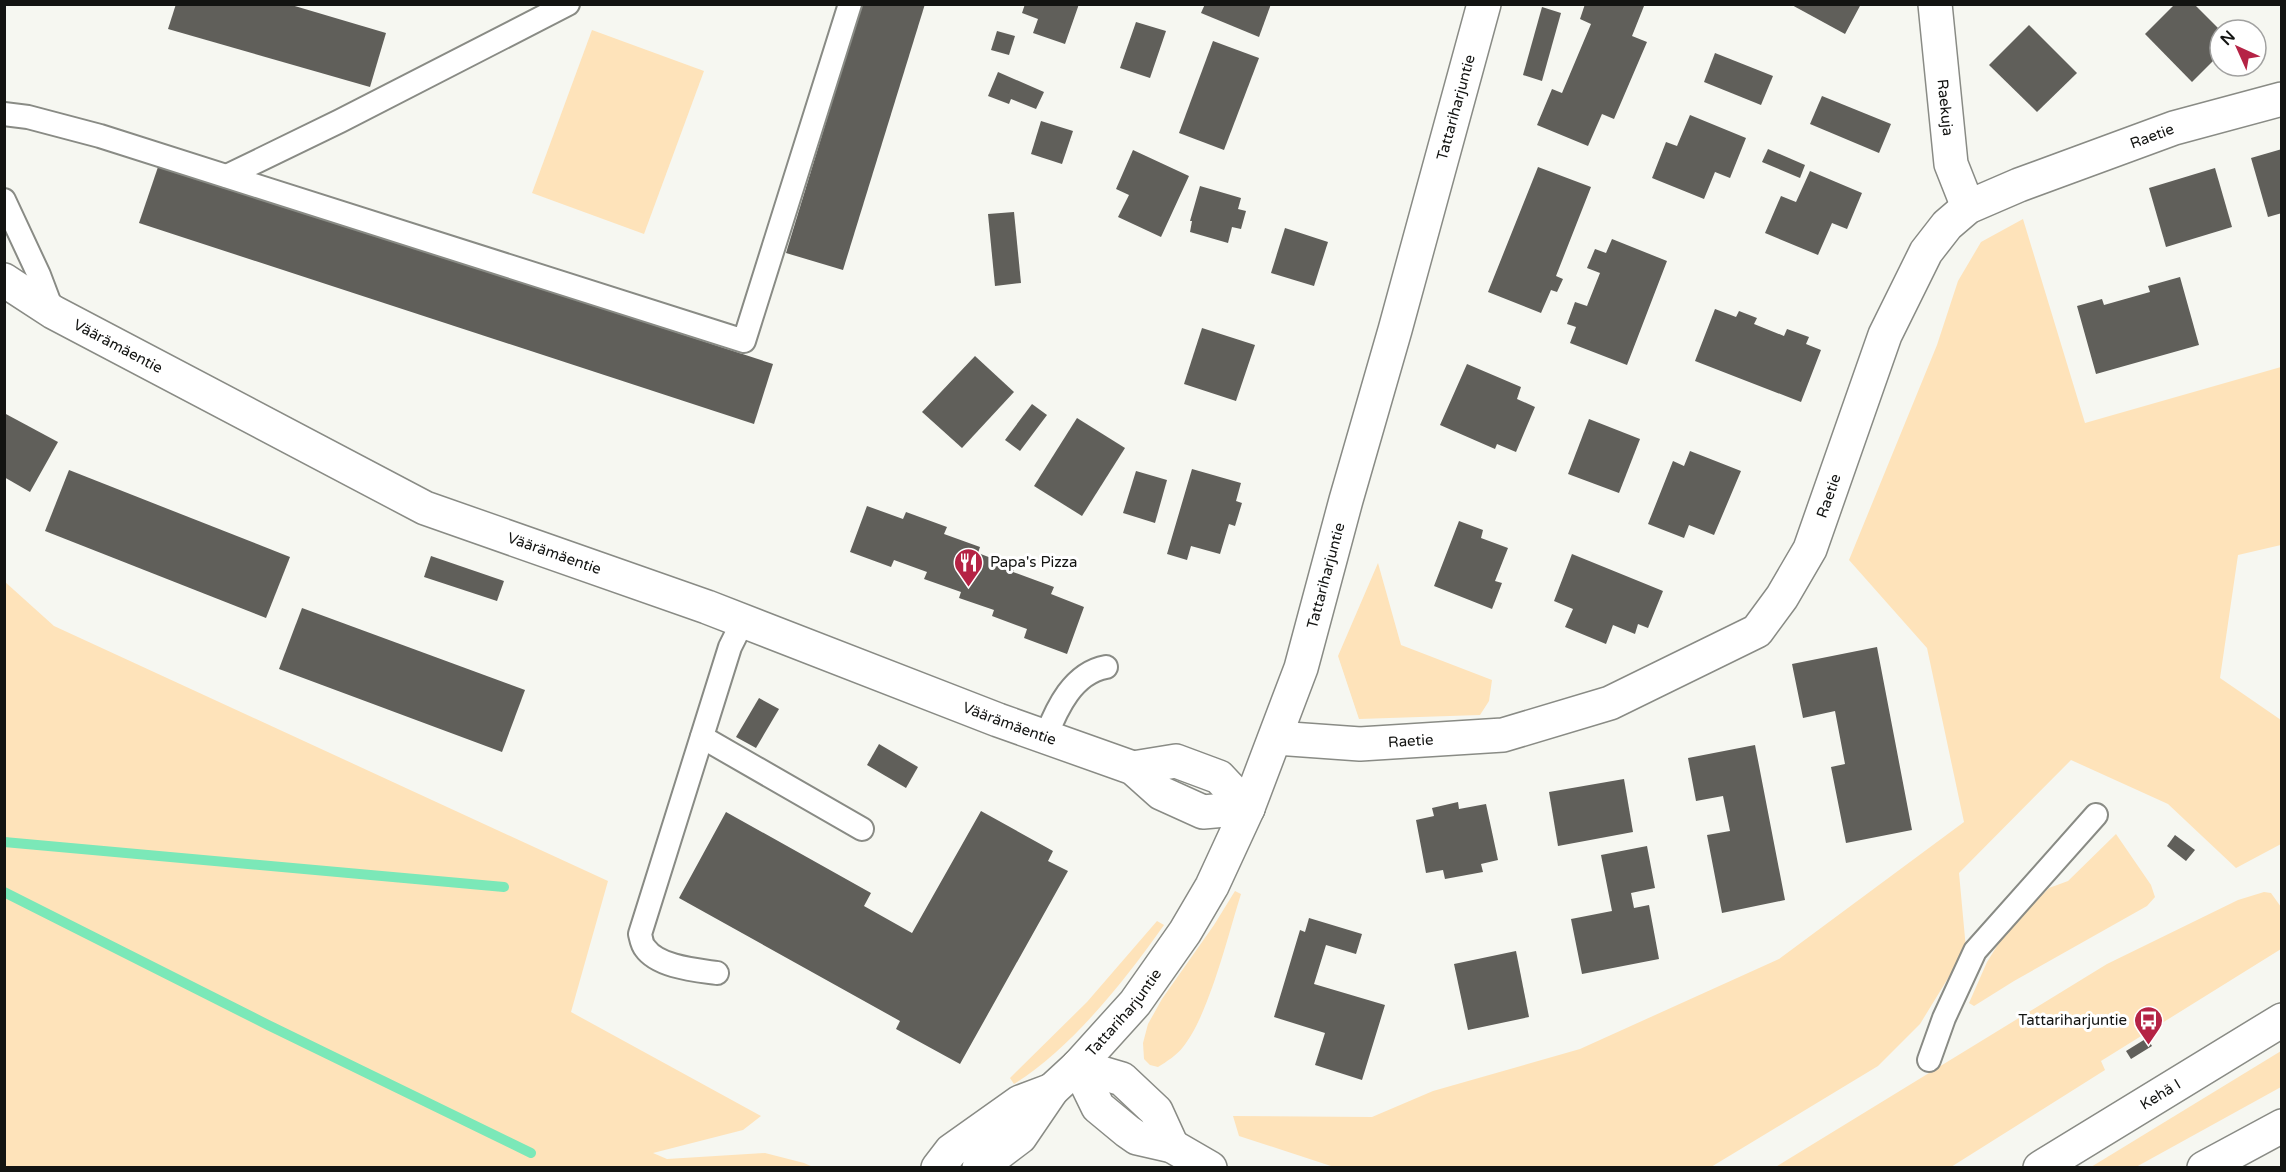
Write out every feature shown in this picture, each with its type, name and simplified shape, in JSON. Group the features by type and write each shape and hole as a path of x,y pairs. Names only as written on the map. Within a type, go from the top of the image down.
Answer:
{"main road":[{"name":"Tattariharjuntie","path":"979,1167 1020,1137 1052,1090 1078,1066 1135,1003 1185,932 1212,886 1248,808 1301,668 1484,4"},
{"name":"Raekuja","path":"1935,4 1951,164 1968,207"},
{"name":"Raetie","path":"1276,738 1360,744 1503,735 1610,703 1756,631 1782,597 1810,549 1886,336 1926,252 1947,225 1968,207 2019,185 2174,128 2282,99"},
{"name":"Väärämäentie","path":"4,280 53,312 425,508 743,621 998,720 1133,768 1176,761 1220,777 1248,808"},
{"name":"Kehä I","path":"2040,1167 2282,1020"},
{"path":"1078,1066 1098,1107 1137,1138 1172,1146 1210,1167"},
{"name":"Tattariharjuntie","path":"938,1167 951,1151 1020,1102 1052,1090"},
{"path":"2204,1167 2282,1126"}],"lane":[{"path":"227,176 568,4"},
{"path":"4,114 57,124 227,176 744,341 850,4"},
{"path":"4,200 39,275 53,312"},
{"path":"717,973 680,968 661,959 645,948 640,934 730,647 743,621"},
{"path":"1046,736 1059,705 1070,691 1093,669 1106,667"},
{"path":"702,736 862,829"},
{"path":"1929,1060 1944,1018 1975,951 2096,815"}],"shaded area":[{"path":"592,30 704,71 644,234 532,193"},
{"path":"2023,219 2085,423 2281,367 2281,545 2238,555 2220,678 2281,720 2281,844 2236,868 2168,804 2071,760 1959,873 1966,949 1920,1024 1878,1066 1711,1167 1334,1167 1239,1136 1233,1116 1372,1117 1433,1091 1580,1049 1779,959 1964,822 1927,648 1849,560 1937,345 1958,281 1981,242"},
{"path":"1378,563 1401,645 1492,680 1489,701 1480,715 1359,719 1338,656"},
{"path":"4,581 54,626 608,881 571,1012 761,1116 743,1130 653,1153 667,1159 765,1153 813,1167 5,1167"},
{"path":"2116,834 2151,885 2155,897 2147,906 1974,1006 1969,1003 1987,962 2007,930 2049,888 2068,881"},
{"path":"1235,891 1241,894 1217,974 1201,1015 1178,1053 1158,1067 1150,1065 1144,1059 1143,1043 1148,1024 1162,999"},
{"path":"2264,892 2271,893 2281,907 2281,949 2101,1061 2105,1070 1951,1167 1774,1168 2107,964 2238,900"},
{"path":"1157,921 1164,925 1133,968 1096,1012 1056,1052 1014,1084 1010,1078 1087,1002"},
{"path":"2281,1051 2281,1087 2136,1167 2091,1167"}],"building":[{"path":"176,4 288,4 386,33 370,87 168,29"},
{"path":"862,4 925,4 843,270 786,253"},
{"path":"1025,4 1079,4 1065,44 1033,33 1038,19 1022,13"},
{"path":"1205,4 1271,4 1259,37 1201,13"},
{"path":"1585,4 1644,6 1632,36 1647,42 1614,119 1602,114 1588,146 1537,125 1552,89 1562,93 1591,24 1580,19"},
{"path":"1790,4 1861,4 1845,34"},
{"path":"2175,4 2194,4 2208,18 2208,66 2192,82 2145,34"},
{"path":"1542,7 1561,13 1542,81 1523,75"},
{"path":"1136,22 1166,31 1150,78 1120,68"},
{"path":"2029,25 2077,73 2037,112 1989,65"},
{"path":"997,31 1015,36 1009,55 991,50"},
{"path":"1213,41 1259,58 1224,150 1179,133"},
{"path":"1715,53 1773,76 1761,105 1704,82"},
{"path":"998,72 1044,92 1036,109 1011,99 1009,104 988,96"},
{"path":"1822,96 1891,124 1879,153 1810,124"},
{"path":"1690,115 1746,138 1730,178 1715,172 1704,199 1652,178 1666,142 1677,146"},
{"path":"1041,121 1073,131 1062,164 1031,154"},
{"path":"1768,149 1805,165 1800,178 1762,162"},
{"path":"2282,149 2282,213 2268,217 2251,158"},
{"path":"1133,150 1189,176 1161,237 1118,217 1129,195 1116,189"},
{"path":"159,164 773,364 754,424 139,223"},
{"path":"1538,167 1591,187 1556,276 1563,279 1557,292 1551,290 1541,313 1488,292"},
{"path":"2215,168 2232,227 2166,247 2149,188"},
{"path":"1810,171 1862,193 1847,229 1832,223 1818,255 1765,233 1781,196 1796,202"},
{"path":"1200,186 1241,198 1238,209 1246,211 1241,229 1232,227 1228,243 1190,232 1192,221 1190,221"},
{"path":"1014,212 1021,283 995,286 988,214"},
{"path":"1285,228 1328,242 1314,286 1271,273"},
{"path":"1612,239 1667,261 1627,365 1570,343 1576,327 1567,324 1575,302 1587,306 1600,273 1587,268 1595,249 1606,253"},
{"path":"2180,277 2199,345 2096,374 2077,306 2102,299 2104,305 2150,292 2148,286"},
{"path":"1715,309 1736,317 1739,311 1757,318 1754,324 1784,336 1787,329 1809,337 1806,344 1821,350 1801,402 1695,361"},
{"path":"1202,328 1255,345 1236,401 1184,384"},
{"path":"975,356 1014,392 962,448 922,412"},
{"path":"1467,364 1521,387 1517,399 1535,407 1516,452 1497,444 1495,449 1440,425"},
{"path":"1032,404 1047,415 1020,451 1005,440"},
{"path":"4,413 58,442 30,492 4,477"},
{"path":"1077,418 1125,448 1082,516 1034,486"},
{"path":"1589,419 1640,439 1619,493 1568,474"},
{"path":"1690,451 1741,471 1714,535 1689,525 1684,538 1648,524 1673,461 1684,466"},
{"path":"1192,469 1241,483 1236,501 1242,503 1235,526 1229,524 1220,554 1191,546 1187,560 1167,554"},
{"path":"69,470 290,557 266,618 45,531"},
{"path":"1136,471 1167,480 1155,523 1123,513"},
{"path":"867,506 903,519 906,512 947,527 944,534 980,547 978,553 1015,567 1013,572 1054,587 1051,594 1084,607 1067,654 1024,638 1027,629 992,616 994,610 959,598 961,592 924,579 927,572 894,560 891,567 850,552"},
{"path":"1459,521 1483,530 1481,538 1508,548 1495,581 1502,583 1492,609 1434,586"},
{"path":"1572,554 1663,591 1648,628 1638,624 1635,634 1613,625 1606,644 1565,627 1573,609 1554,601"},
{"path":"431,556 504,581 497,601 424,577"},
{"path":"302,608 525,690 502,752 279,669"},
{"path":"1877,647 1912,830 1846,843 1831,767 1845,764 1835,711 1803,718 1792,664"},
{"path":"759,698 779,709 756,748 736,737"},
{"path":"879,744 918,767 906,788 867,765"},
{"path":"1755,745 1785,900 1722,913 1707,835 1730,831 1723,796 1696,801 1688,758"},
{"path":"1624,779 1633,832 1558,846 1549,792"},
{"path":"1458,802 1459,809 1486,804 1498,860 1481,864 1483,872 1445,879 1443,870 1426,873 1416,820 1434,816 1432,808"},
{"path":"981,811 1053,851 1048,861 1068,871 960,1064 896,1029 900,1021 679,898 726,812 871,893 864,906 912,933"},
{"path":"2175,835 2195,850 2186,861 2167,846"},
{"path":"1647,846 1655,888 1631,893 1634,908 1649,905 1659,959 1582,974 1571,919 1612,911 1601,855"},
{"path":"1309,918 1362,934 1356,954 1326,945 1314,984 1385,1005 1362,1080 1315,1065 1325,1033 1274,1017 1300,930 1305,932"},
{"path":"1516,951 1529,1017 1468,1030 1454,964"},
{"path":"2147,1038 2152,1046 2131,1059 2126,1051"}],"waterway":[{"path":"4,842 504,887"},
{"path":"4,892 268,1025 531,1153"}],"place":[{"name":"Papa's Pizza","path":"969,588"},
{"name":"Tattariharjuntie","path":"2148,1046"}]}
